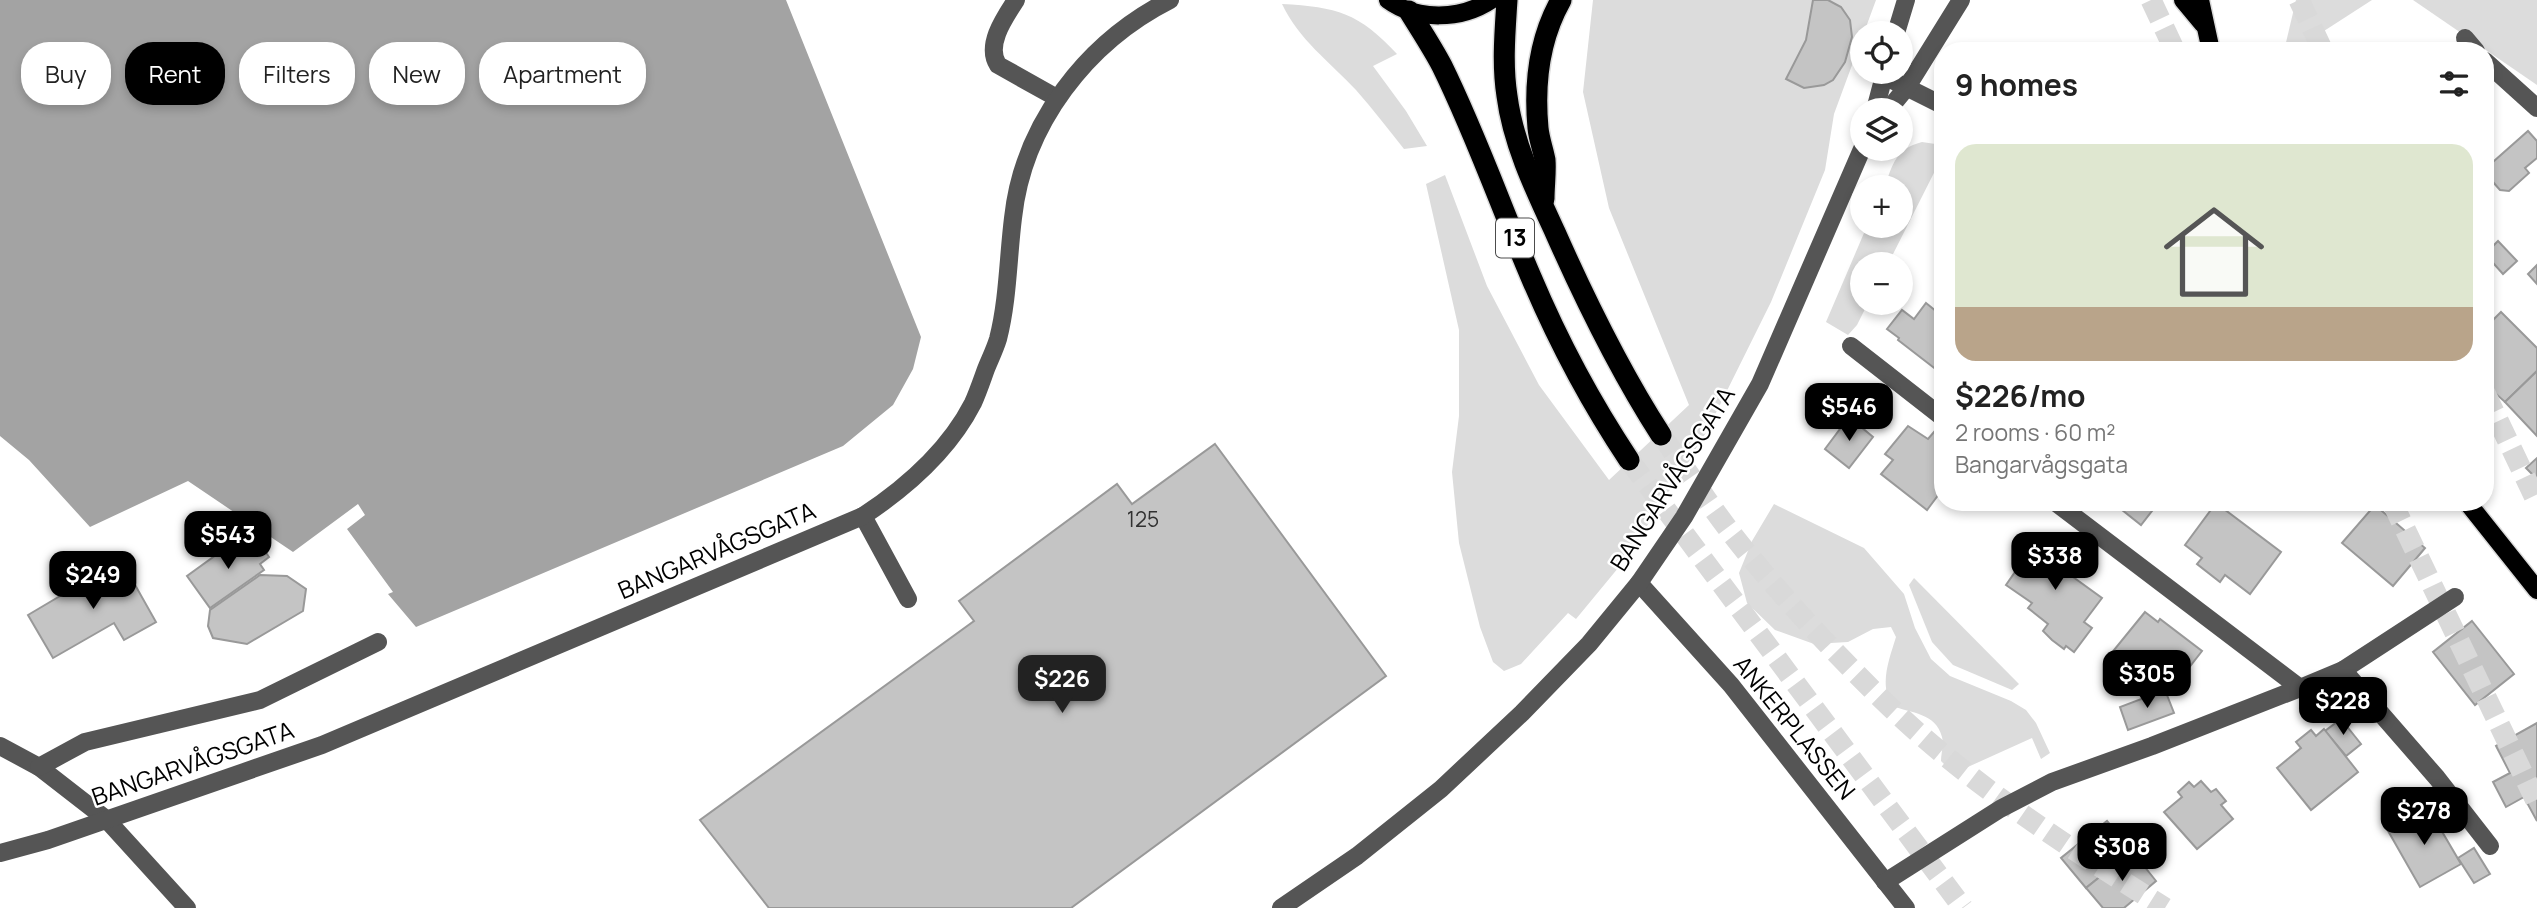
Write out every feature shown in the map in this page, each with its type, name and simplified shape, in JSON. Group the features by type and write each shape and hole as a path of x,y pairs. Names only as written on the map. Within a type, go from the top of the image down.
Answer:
{"highway":[{"name":"13","path":"1507,0 1504,56 1507,97 1516,134 1544,208 1594,320 1661,435"},
{"name":"13","path":"1544,208 1545,162 1538,132 1537,72 1545,40 1561,0"},
{"name":"13","path":"1390,3 1440,63 1562,344 1598,414 1629,460"}],"main road":[{"path":"1390,3 1430,15 1459,14 1491,0"},
{"path":"2183,0 2205,27"},
{"path":"2200,0 2209,42"},
{"path":"2474,511 2537,590"}],"street":[{"path":"1016,0 993,48 994,59 998,65 1057,99"},
{"name":"BANGARVÅGSGATA","path":"0,853 48,840 322,745 863,516 900,490 948,441 973,403 998,340 1008,276 1013,216 1022,171 1037,134 1057,99 1080,69 1107,41 1143,13 1170,0"},
{"path":"1900,21 1906,0"},
{"path":"1935,42 1961,0"},
{"path":"1898,98 1934,44"},
{"path":"2494,69 2537,108"},
{"path":"1902,84 1934,101"},
{"name":"BANGARVÅGSGATA","path":"1281,908 1357,856 1441,789 1522,713 1589,644 1639,583 1684,517 1760,384 1857,161"},
{"path":"1851,346 1934,411"},
{"path":"2067,511 2300,688"},
{"path":"863,516 908,599"},
{"name":"ANKERPLASSEN","path":"1639,583 1731,685 1906,908"},
{"path":"1885,882 2000,809 2052,782 2152,746 2343,670 2455,597"},
{"path":"39,767 85,742 260,700 378,642"},
{"path":"2343,670 2437,778 2490,846"},
{"path":"0,746 39,767 106,819 187,908"}],"shaded area":[{"path":"0,0 786,0 921,337 913,369 893,405 843,446 416,627 388,594 393,592 347,529 365,515 358,504 293,552 188,481 90,527 29,460 0,436"},
{"path":"1593,0 1876,0 1868,21 1850,21 1850,71 1834,114 1825,170 1771,302 1707,431 1628,556 1576,619 1568,613 1521,664 1504,671 1493,662 1480,627 1459,543 1452,472 1459,416 1459,330 1426,184 1445,175 1487,286 1539,385 1609,480 1689,405 1609,208 1583,92"},
{"path":"2296,0 2372,0 2307,42 2286,42"},
{"path":"2413,0 2537,0 2537,85 2494,56 2494,42 2474,42"},
{"path":"1282,4 1333,10 1358,21 1383,40 1397,54 1373,66 1406,111 1427,146 1404,149 1356,90 1297,29"},
{"path":"1922,142 1934,144 1934,173 1913,214 1913,175 1889,175 1895,161 1913,161 1913,145"},
{"path":"1862,238 1901,238 1894,252 1856,252"},
{"path":"1850,266 1850,315 1862,315 1848,335 1826,322"},
{"path":"1774,504 1864,548 1904,594 1915,628 1931,659 1950,676 2026,710 2036,723 2050,753 2041,759 2032,738 1959,771 1949,769 1941,761 1943,740 1934,723 1922,715 1892,706 1888,698 1886,672 1896,637 1891,627 1873,629 1848,642 1814,644 1775,630 1747,603 1739,573 1752,541"},
{"path":"1914,578 2019,684 2012,690 1953,665 1932,642 1909,585"}],"building":[{"path":"1813,0 1828,0 1841,7 1850,20 1850,44 1845,62 1833,80 1824,85 1804,88 1786,79 1806,40"},
{"path":"2528,131 2537,141 2537,158 2525,168 2529,173 2509,191 2500,190 2494,183 2494,161"},
{"path":"2498,241 2517,261 2503,274 2494,264 2494,245"},
{"path":"2537,265 2537,284 2528,274"},
{"path":"1926,303 1934,310 1934,368 1887,329 1898,315 1909,315 1914,319"},
{"path":"2501,312 2537,348 2537,371 2505,402 2494,392 2494,319"},
{"path":"2537,371 2537,436 2505,402"},
{"path":"1849,417 1873,437 1849,468 1825,449"},
{"path":"1908,426 1928,439 1934,432 1934,501 1927,510 1881,474 1893,460 1885,454"},
{"path":"1215,444 1386,676 1071,908 769,908 700,820 974,621 959,601 1117,484 1132,504"},
{"path":"2537,458 2537,479 2526,468"},
{"path":"2123,511 2152,511 2141,525"},
{"path":"2210,511 2227,511 2281,552 2250,594 2225,575 2220,582 2197,564 2202,558 2185,545"},
{"path":"2370,511 2382,511 2425,548 2393,586 2342,543"},
{"path":"2043,534 2058,546 2062,539 2076,550 2062,569 2102,598 2084,622 2092,628 2074,652 2066,646 2064,649 2052,640 2043,631 2048,624 2028,608 2032,603 2006,585"},
{"path":"241,537 248,546 257,540 269,557 260,564 264,570 210,608 187,576"},
{"path":"121,560 156,622 124,640 114,623 53,658 28,615"},
{"path":"260,575 287,576 306,589 303,611 247,644 213,638 208,626 210,610"},
{"path":"2145,612 2158,622 2160,619 2202,651 2173,688 2139,662 2126,678 2105,661"},
{"path":"2472,621 2514,674 2475,705 2433,652"},
{"path":"2165,690 2174,713 2128,730 2120,707"},
{"path":"2341,719 2361,744 2346,756 2325,731"},
{"path":"2537,723 2537,821 2524,797 2506,807 2493,782 2510,773 2496,746"},
{"path":"2324,729 2358,772 2311,810 2277,768 2301,748 2296,742 2311,730 2316,736"},
{"path":"2201,781 2211,792 2216,789 2226,801 2221,805 2233,819 2197,849 2164,812 2182,797 2178,792 2189,782 2194,787"},
{"path":"2427,806 2461,864 2420,887 2387,829"},
{"path":"2107,821 2132,851 2086,888 2061,858"},
{"path":"2474,848 2490,874 2474,883 2458,858"},
{"path":"2132,851 2156,881 2124,908 2103,908 2086,888"}],"tunnel":[{"path":"2151,0 2171,42"},
{"path":"2299,0 2319,42"},
{"path":"2494,412 2537,502"},
{"path":"1661,435 1756,564 1812,627 1890,707 1954,763 2022,814 2165,908"},
{"path":"1629,460 1963,908"},
{"path":"2396,511 2537,803"}]}
